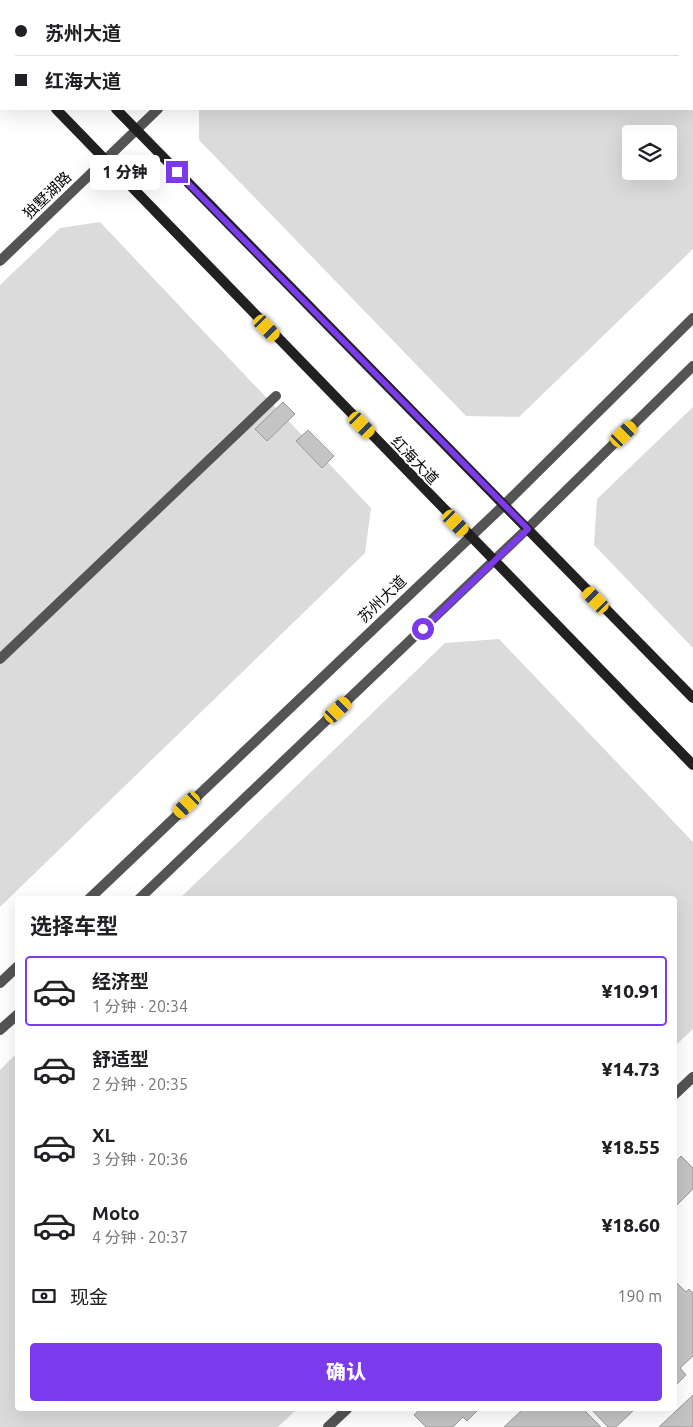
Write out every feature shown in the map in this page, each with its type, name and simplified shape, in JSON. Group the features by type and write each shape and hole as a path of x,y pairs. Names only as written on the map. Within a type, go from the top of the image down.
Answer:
{"main road":[{"name":"红海大道","path":"57,110 693,765"},
{"name":"红海大道","path":"117,110 693,698"}],"street":[{"name":"独墅湖路","path":"0,261 157,110"},
{"name":"苏州大道","path":"92,896 503,506 693,318"},
{"path":"142,896 528,529 693,366"},
{"path":"0,659 276,396"},
{"path":"0,983 15,969"},
{"path":"0,1030 15,1017"},
{"path":"677,1092 693,1077"},
{"path":"328,1427 345,1411"}],"shaded area":[{"path":"199,110 693,110 693,249 519,417 466,416 199,140"},
{"path":"100,222 371,508 365,553 0,907 0,285 60,228"},
{"path":"693,407 693,648 594,545 597,499"},
{"path":"499,639 693,842 693,1029 677,1044 677,896 182,896 445,643"},
{"path":"15,1055 15,1411 295,1411 278,1427 0,1427 0,1070"}],"building":[{"path":"283,402 295,414 267,441 255,429"},
{"path":"308,430 334,456 322,468 296,441"},
{"path":"681,1156 693,1168 693,1189 677,1205 677,1161"},
{"path":"677,1283 686,1292 689,1289 693,1293 693,1356 680,1368 686,1375 677,1384"},
{"path":"693,1395 693,1427 659,1427 677,1411"},
{"path":"418,1411 477,1411 467,1421 463,1417 453,1427 426,1427 414,1415"},
{"path":"521,1411 585,1411 601,1427 504,1427"},
{"path":"593,1411 633,1411 616,1427 608,1427"}],"route":[{"path":"177,172 503,506 528,529 423,629"}]}
